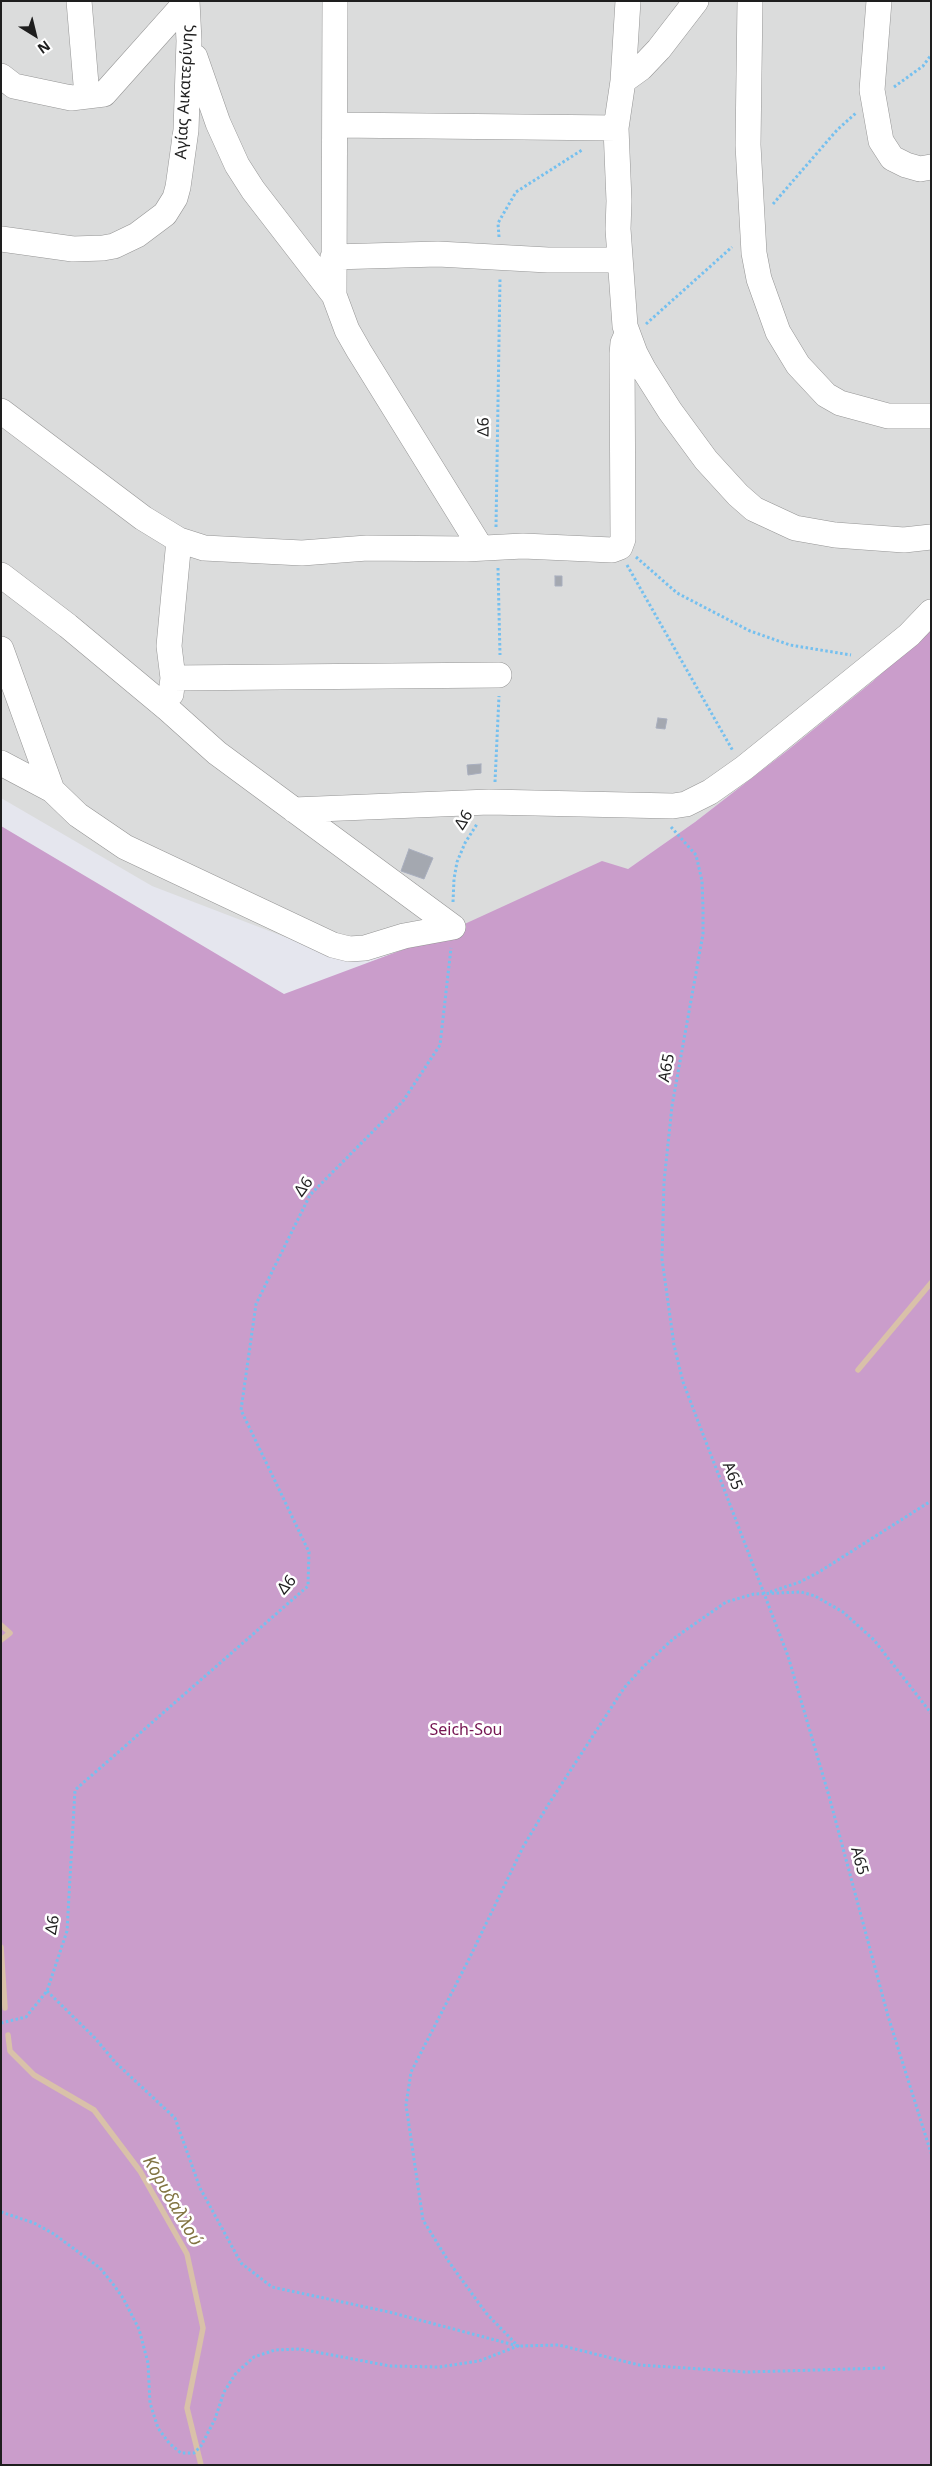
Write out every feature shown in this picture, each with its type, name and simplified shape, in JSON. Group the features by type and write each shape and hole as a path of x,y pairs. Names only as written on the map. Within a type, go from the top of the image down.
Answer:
{"street":[{"path":"79,1 87,96"},
{"path":"1,76 14,86 71,98 104,94 187,1"},
{"name":"Αγίας Αικατερίνης","path":"1,239 72,249 103,248 114,246 137,235 165,214 175,198 183,154 189,41 187,1"},
{"path":"334,295 335,1"},
{"path":"628,1 623,81 608,128 627,334 654,387 687,434 725,482 754,509 795,528 835,535 897,540 931,537"},
{"path":"623,81 641,68 659,49 696,1"},
{"path":"750,1 748,145 752,229 759,278 778,332 798,365 818,387 840,403 888,416 931,416"},
{"path":"879,1 873,66 874,102 880,141 888,154 906,165 920,169 931,167"},
{"path":"189,41 218,123 237,164 253,190 334,295 347,330 358,351 489,548"},
{"path":"335,125 608,128"},
{"path":"333,257 438,254 584,261 620,260"},
{"path":"1,411 82,473 178,540 215,550 302,553 366,548 620,547 622,354 623,343 627,334"},
{"path":"169,710 173,678 168,646 178,540"},
{"path":"1,575 68,626 169,710 217,754 453,927"},
{"path":"294,810 490,802 650,806 686,804 710,792 744,768 909,635 931,612"},
{"path":"1,649 8,680 52,790"},
{"path":"173,678 499,676"},
{"path":"1,763 52,790 78,815 125,847 333,945 349,949 365,948 404,936 453,927"}],"path":[{"path":"627,334 648,323 752,229 853,114 874,102 923,66 931,55"},
{"name":"Δ6","path":"1,2023 26,2017 46,1991 67,1931 75,1790 308,1586 309,1552 242,1410 256,1304 310,1195 403,1101 440,1045 453,927 454,879 457,862 465,843 490,802 497,764 500,618 489,548 496,482 500,257 498,223 516,192 583,150 608,128"},
{"path":"620,547 677,593 750,631 790,645 879,660"},
{"path":"620,547 744,768"},
{"name":"Α65","path":"650,806 681,836 696,855 702,881 703,934 666,1150 662,1251 666,1299 683,1382 788,1656 808,1721 888,2016 931,2153"},
{"path":"518,2346 486,2313 449,2262 423,2220 406,2105 410,2072 469,1960 523,1847 624,1688 643,1666 673,1639 726,1602 764,1593 806,1579 931,1501"},
{"path":"764,1593 801,1592 815,1596 843,1612 874,1640 931,1713"},
{"path":"46,1991 95,2038 115,2062 175,2118 200,2188 241,2263 272,2287 389,2312 518,2346 560,2345 639,2365 747,2372 885,2368"},
{"path":"1,2212 34,2222 54,2234 100,2268 113,2284 123,2298 139,2329 148,2363 150,2403 158,2428 169,2443 181,2453 194,2453 201,2446 215,2419 224,2392 236,2373 254,2357 261,2354 275,2350 300,2349 390,2366 439,2367 479,2362 518,2346"}],"shaded area":[{"path":"1,1 931,1 931,628 872,682 788,750 695,822 628,869 434,938 345,960 152,886 1,798"}],"green space":[{"name":"Seich-Sou","path":"931,628 931,2465 1,2465 1,826 284,994 434,938 602,861 628,869 695,822 788,750 872,682"}],"building":[{"path":"555,576 562,576 562,586 555,586"},
{"path":"658,718 667,719 665,729 656,728"},
{"path":"481,764 481,773 468,775 467,765"},
{"path":"409,849 433,858 424,879 401,871"}],"waterway":[{"path":"858,1370 931,1283"},
{"name":"Κορυδαλλού","path":"1,1625 10,1633 1,1640"},
{"name":"Κορυδαλλού","path":"1,1947 5,2008"},
{"name":"Κορυδαλλού","path":"8,2035 10,2051 34,2075 94,2110 140,2171 187,2254 203,2328 187,2408 201,2465"}]}
